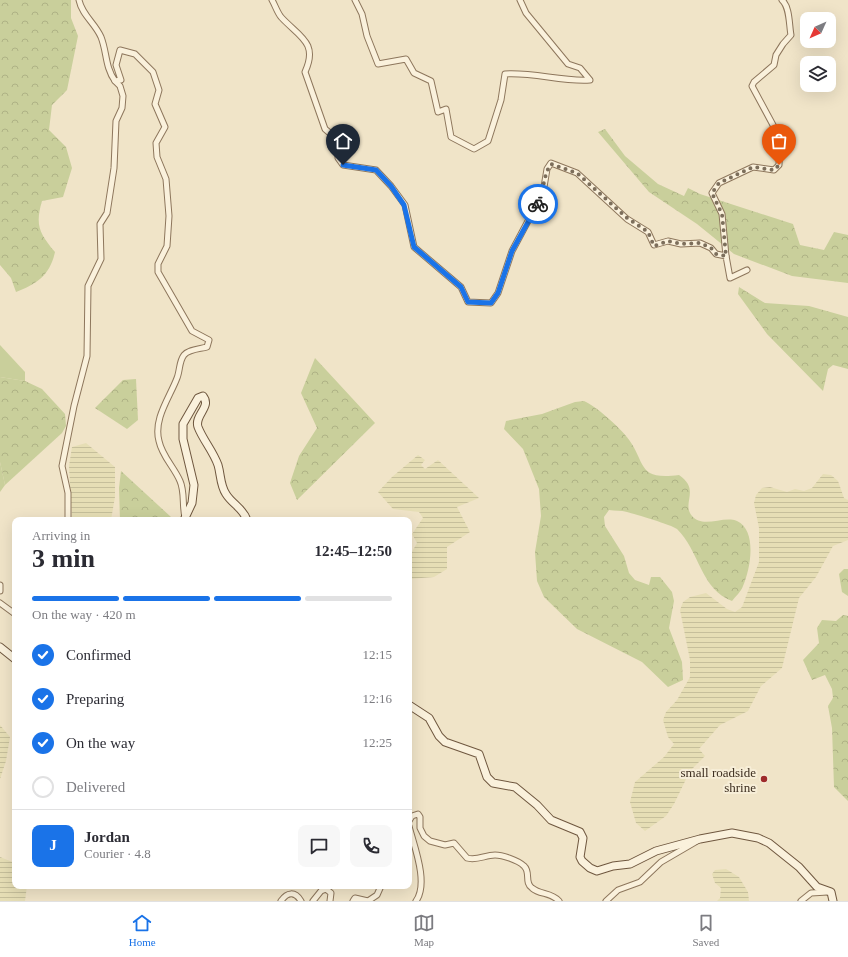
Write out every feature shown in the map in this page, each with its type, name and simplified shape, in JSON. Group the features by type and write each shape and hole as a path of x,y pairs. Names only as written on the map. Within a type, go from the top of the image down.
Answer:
{"main road":[{"path":"186,517 192,503 194,484 183,439 183,424 198,398 203,396 206,399 206,406 197,418 197,426 218,465 223,488 227,496 245,514 246,517"},
{"path":"0,647 12,657"},
{"path":"412,707 430,718 439,736 445,742 479,754 488,777 493,783 515,787 537,805 551,820 580,832 583,838 580,857 582,861 593,870 602,871 613,866 630,864 656,851 700,839 732,834 758,838 778,850 799,867 817,887 831,892 833,901"}],"street":[{"path":"68,517 68,493 62,466 74,406 87,356 88,286 101,259 100,224 107,213 114,168 116,121 122,108 123,96 120,86 109,72 101,37 80,9 79,0"},
{"path":"272,0 281,16 300,34 309,51 311,59 305,72 325,129 338,140 338,158 343,165 376,170 391,186 404,205 414,247 461,287 468,302 491,303 498,293 512,251 543,193 547,169 551,164 577,173 627,218 648,232 654,246 668,241 681,244 700,243 711,248 716,254 726,256"},
{"path":"355,0 362,14 367,36 378,64 406,59 414,73 431,81 438,112 446,109 452,137 474,149 488,141 501,100 505,74 515,73 573,82 590,80 580,68 568,64 526,13 520,0"},
{"path":"747,270 730,278 726,256 722,214 712,193 714,188 719,183 753,167 774,170 779,165 780,138 752,86 754,82 774,65 776,55 791,35 787,10 782,0"},
{"path":"115,81 121,80 116,65 120,50 136,54 154,72 158,81 159,90 155,104 165,127 156,143 157,157 166,179 169,216 167,246 158,264 158,272 192,331 209,340 207,347 188,351 183,356 177,377 169,392 160,417 158,440 181,483 182,507 184,517"},
{"path":"0,585 0,591"},
{"path":"0,603 12,612"},
{"path":"412,816 418,814 420,817 420,828 424,836 430,841 437,844 454,843 467,858 480,859 495,855 523,864 527,869 528,884 532,888 552,895 559,901"},
{"path":"412,837 420,866 420,891 416,901"},
{"path":"606,901 618,890 640,882 654,867 677,852 695,844 700,839"},
{"path":"313,901 322,891 326,889 331,893 330,901"},
{"path":"353,901 355,898 368,901 376,895 379,889"},
{"path":"801,901 811,893 831,892"},
{"path":"281,901 284,896 292,893 297,895 301,901"}],"shaded area":[{"path":"86,443 115,467 115,497 112,517 72,517 69,466 72,447"},
{"path":"418,455 425,460 421,465 425,469 438,460 479,498 457,507 470,532 447,547 447,569 434,577 412,579 412,552 417,543 412,534 423,518 419,512 393,509 378,492 392,477"},
{"path":"823,474 831,475 838,481 844,498 848,500 848,540 833,546 816,577 799,598 782,668 761,686 748,711 720,725 699,749 705,756 690,771 674,804 666,816 645,831 636,823 630,802 635,782 664,757 674,744 668,737 663,720 666,712 677,700 690,677 690,660 680,610 683,602 690,597 706,593 727,609 735,612 742,607 759,562 759,528 754,503 756,495 762,488 770,487 787,492 795,489 804,491 812,488"},
{"path":"0,725 10,737 6,761 0,779"},
{"path":"0,857 12,862 12,889 27,889 25,901 0,901"},
{"path":"726,869 739,877 748,892 749,901 717,901 720,898 721,888 715,883 712,874 715,870"}],"green space":[{"path":"0,0 71,0 71,18 78,36 67,90 52,105 49,130 66,147 72,168 63,197 42,201 39,216 42,234 55,252 50,267 42,278 30,286 16,292 11,278 0,265"},
{"path":"605,129 625,156 658,184 684,196 688,188 700,194 793,224 800,245 824,250 834,232 848,235 848,283 792,276 734,254 697,224 649,192 598,132"},
{"path":"739,287 765,303 809,306 848,317 848,369 833,365 828,369 823,391 767,334 738,294"},
{"path":"0,345 25,372 25,381 0,377"},
{"path":"315,358 375,423 297,500 290,483 299,456 317,428 301,393"},
{"path":"0,377 25,381 42,389 65,414 66,426 62,433 5,485 0,462"},
{"path":"136,379 138,420 127,429 95,408 123,380"},
{"path":"584,401 601,412 626,436 633,445 648,472 655,475 665,476 679,475 685,481 689,486 690,491 688,506 692,516 697,520 708,522 726,520 737,521 744,526 748,533 750,542 750,561 746,579 742,588 732,601 722,596 713,588 701,569 691,548 677,529 622,511 609,510 604,517 605,526 624,556 629,573 635,580 649,585 651,577 660,577 672,592 674,601 669,628 682,662 683,680 668,687 642,662 577,629 544,597 537,581 535,552 541,516 539,489 523,449 504,429 506,421 542,414 575,402"},
{"path":"0,462 5,485 0,492"},
{"path":"121,471 171,517 120,517 119,488"},
{"path":"844,569 848,569 848,596 842,592 839,574"},
{"path":"843,615 848,616 848,801 834,787 832,728 828,706 833,698 832,689 825,675 812,680 803,660 819,643 817,628 822,620 836,621"}],"way so far":[{"path":"538,204 543,193 547,169 551,164 577,173 627,218 648,232 654,246 668,241 681,244 700,243 711,248 716,254 726,256 724,243 725,230 722,214 712,193 714,188 719,183 742,174 753,167 774,170 779,165"}],"place":[{"name":"small roadside shrine","path":"764,779"}],"route":[{"path":"343,165 376,170 391,186 404,205 414,247 461,287 468,302 491,303 498,293 512,251 538,204"}]}
